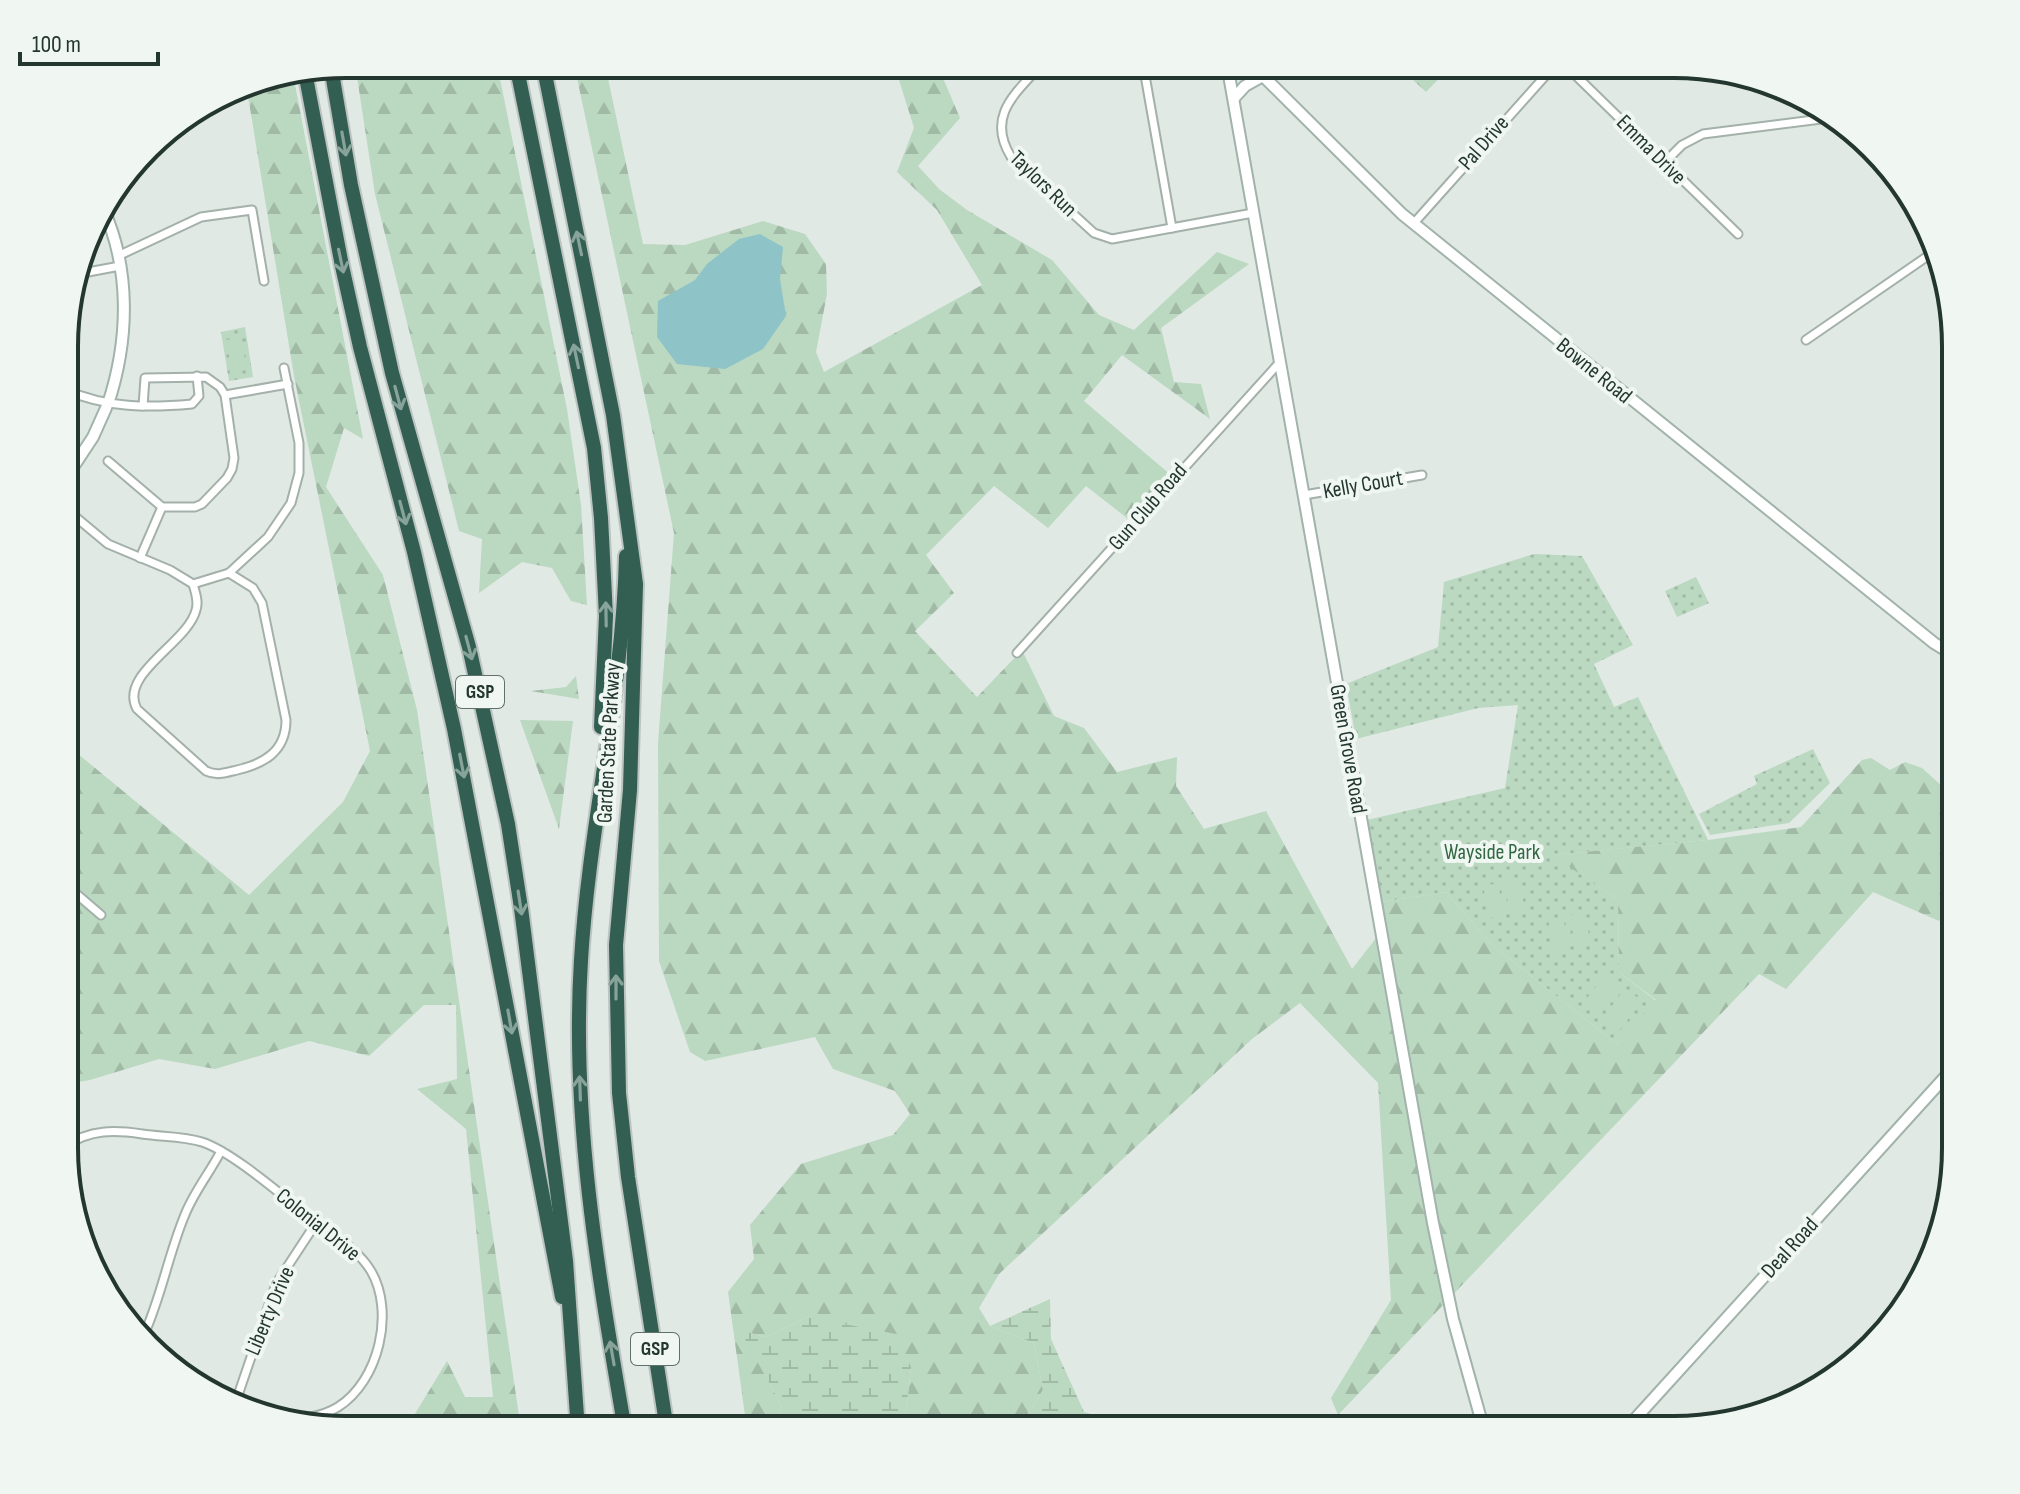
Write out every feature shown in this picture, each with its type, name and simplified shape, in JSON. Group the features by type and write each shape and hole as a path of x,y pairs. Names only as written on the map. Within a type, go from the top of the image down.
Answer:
{"highway":[{"name":"GSP","path":"333,79 351,185 388,358 469,647 503,799 521,908 566,1261 577,1415"},
{"name":"Garden State Parkway","path":"519,79 587,411 600,504 606,616 597,803"},
{"name":"Garden State Parkway","path":"546,79 609,392 636,584 630,790 616,945 619,1093 628,1177 665,1415"},
{"name":"GSP","path":"307,81 360,347 418,567 454,729 554,1264 570,1328"},
{"path":"623,1415 593,1236 580,1107 578,1038 581,958 597,803 613,705 623,612 625,513"}],"street":[{"name":"Taylors Run","path":"1028,79 1008,101 1001,125 1002,137 1011,157 1094,233 1112,239 1253,213"},
{"path":"1146,79 1172,228"},
{"name":"Green Grove Road","path":"1230,79 1435,1238 1451,1313 1480,1416"},
{"path":"1234,98 1257,79"},
{"name":"Bowne Road","path":"1266,79 1365,179 1414,223 1941,647"},
{"name":"Pal Drive","path":"1414,223 1543,79"},
{"name":"Emma Drive","path":"1579,79 1738,234"},
{"path":"1665,162 1682,145 1703,134 1817,120"},
{"path":"88,272 120,261 201,217 252,210 264,281"},
{"path":"78,460 107,406 122,345 124,303 120,261 108,224"},
{"path":"1806,340 1927,257"},
{"name":"Gun Club Road","path":"1017,653 1280,362"},
{"path":"193,584 229,573 281,522 297,484 299,443 284,368"},
{"path":"78,394 107,406 196,402 199,396 197,376"},
{"path":"108,461 162,507 195,507 202,504 229,475 234,458 225,395 215,382 197,376 145,378 143,406"},
{"path":"225,395 288,384"},
{"name":"Kelly Court","path":"1304,495 1422,475"},
{"path":"140,558 162,507"},
{"path":"78,519 108,544 170,570 193,584 197,602 192,619 135,684 133,702 206,771 218,774 257,765 271,756 285,733 286,720 262,603 253,588 229,573"},
{"path":"79,896 101,915"},
{"name":"Deal Road","path":"1638,1416 1941,1081"},
{"name":"Colonial Drive","path":"79,1140 91,1134 116,1131 189,1138 221,1151 356,1253 377,1283 382,1305 378,1343 366,1378 345,1402 321,1414"},
{"path":"147,1328 162,1290 183,1218 221,1151"},
{"name":"Liberty Drive","path":"239,1394 276,1284 316,1223"}],"green space":[{"path":"357,79 500,79 567,409 581,505 587,605 571,601 552,568 522,562 479,593 482,539 459,531 375,194"},
{"path":"577,79 608,79 643,244 685,245 763,221 805,234 826,264 827,294 816,352 824,372 982,285 937,210 897,172 914,128 899,79 943,79 960,118 918,166 939,189 967,210 1052,260 1099,315 1134,330 1217,252 1249,264 1161,328 1174,382 1201,384 1210,419 1122,355 1084,401 1172,476 1132,522 1086,486 1048,528 994,486 926,555 954,593 915,631 977,697 1022,650 1054,716 1084,728 1117,772 1177,757 1176,786 1204,829 1266,811 1352,969 1380,933 1381,902 1446,892 1491,944 1617,1044 1656,1000 1619,972 1618,900 1552,855 1708,840 1801,827 1862,760 1871,758 1890,770 1905,762 1922,768 1941,785 1941,918 1939,921 1873,892 1786,989 1759,974 1338,1415 1331,1398 1391,1300 1378,1083 1300,1003 1252,1039 999,1274 979,1308 990,1326 1034,1343 1043,1390 1027,1416 906,1415 911,1367 808,1317 766,1337 741,1331 782,1406 778,1415 745,1415 728,1292 754,1259 750,1225 801,1164 893,1135 910,1114 895,1091 833,1069 815,1037 705,1061 690,1052 659,961 658,743 674,533"},
{"path":"1412,79 1439,79 1426,92"},
{"path":"295,83 363,439 344,428 326,487 383,575 417,710 519,1415 414,1415 447,1361 465,1397 493,1397 466,1129 417,1089 457,1079 456,1005 424,1005 369,1056 309,1041 215,1069 159,1059 79,1082 78,754 249,895 343,802 370,751 294,376 248,96"},
{"path":"245,327 253,377 229,381 221,332"},
{"path":"241,337 247,369 232,372 226,340"},
{"name":"Wayside Park","path":"1534,554 1582,556 1633,645 1594,664 1614,707 1638,697 1708,840 1553,855 1618,900 1619,972 1656,1001 1617,1044 1491,944 1446,892 1381,902 1367,820 1505,788 1518,705 1478,708 1356,739 1346,684 1438,647 1444,582"},
{"path":"1696,577 1709,603 1677,617 1665,591"},
{"path":"576,676 579,699 531,691 566,687"},
{"path":"520,720 573,721 559,829"},
{"path":"1813,749 1830,783 1789,823 1710,835 1699,814 1757,784 1754,776"},
{"path":"1519,878 1525,911 1510,914 1504,881"},
{"path":"1498,883 1504,915 1489,918 1483,886"},
{"path":"1584,912 1591,944 1576,948 1569,915"},
{"path":"1563,917 1570,949 1555,952 1548,920"},
{"path":"1606,973 1623,986 1600,1015 1583,1003"},
{"path":"1625,988 1642,1001 1620,1030 1603,1018"},
{"path":"1050,1299 1051,1339 1084,1412 1096,1416 1027,1416 1043,1390 1034,1343 990,1326"},
{"path":"808,1317 896,1334 911,1367 906,1415 778,1415 782,1406 740,1330 766,1337"}],"water":[{"path":"760,234 783,247 780,279 786,316 763,349 725,369 677,364 657,337 658,301 695,280 707,264 739,239"}]}
